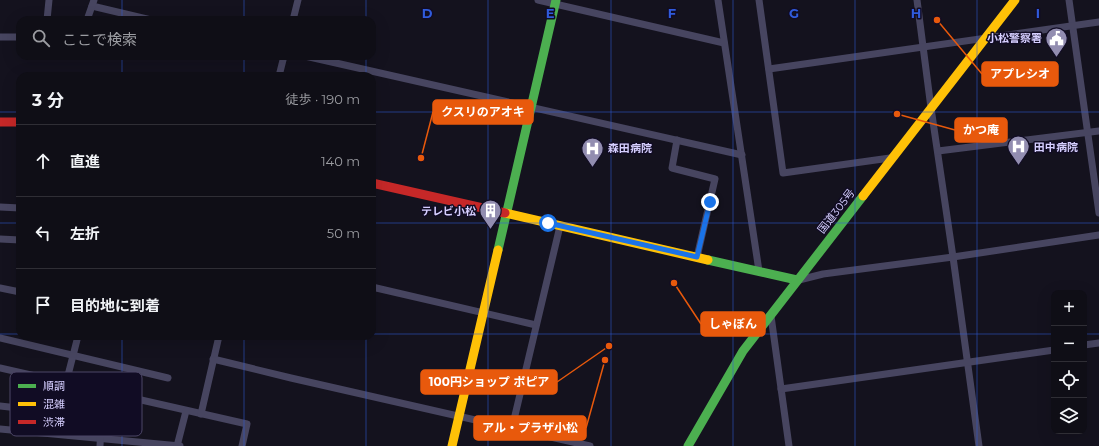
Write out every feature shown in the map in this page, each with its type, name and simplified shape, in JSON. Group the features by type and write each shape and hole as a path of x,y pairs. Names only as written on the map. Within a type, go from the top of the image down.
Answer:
{"main road":[{"name":"国道305号","path":"688,446 743,352 797,280 1015,0"},
{"path":"452,446 556,2"},
{"path":"0,122 16,122"},
{"path":"376,184 797,280"}],"street":[{"path":"48,0 48,16"},
{"path":"294,16 298,0"},
{"path":"538,0 556,2 724,43"},
{"path":"718,0 759,271"},
{"path":"759,0 783,174 894,157"},
{"path":"917,0 924,48 930,108 938,151 979,446"},
{"path":"1069,0 1099,213"},
{"path":"88,16 93,3 137,16"},
{"path":"769,69 1099,22"},
{"path":"0,37 16,36"},
{"path":"280,72 283,60"},
{"path":"323,60 376,72"},
{"path":"376,72 742,155"},
{"path":"938,151 1099,131"},
{"path":"678,140 672,168 715,179 697,257"},
{"path":"0,207 16,208"},
{"path":"512,428 560,226"},
{"path":"797,280 823,274 953,257 1099,235"},
{"path":"0,239 16,240"},
{"path":"0,288 16,291"},
{"path":"376,288 536,325"},
{"path":"771,316 789,446"},
{"path":"0,338 142,372"},
{"path":"68,372 77,340"},
{"path":"201,414 218,340"},
{"path":"1087,345 1099,343"},
{"path":"780,389 1051,350"},
{"path":"213,359 590,446"},
{"path":"0,368 18,372"},
{"path":"142,372 168,378"},
{"path":"142,400 247,424 242,446"},
{"path":"0,406 10,407"},
{"path":"80,436 128,443 178,446 186,410"},
{"path":"0,429 10,430"},
{"path":"100,446 101,438"}],"traffic: fast":[{"path":"498,250 556,0"},
{"path":"688,446 743,351 863,196"},
{"path":"708,260 797,280"}],"traffic: slow":[{"path":"863,196 1015,0"},
{"path":"505,213 708,260"},
{"path":"452,446 498,250"}],"traffic: jam":[{"path":"0,122 16,122"},
{"path":"376,184 505,213"}],"place":[{"name":"アプレシオ","path":"937,20"},
{"name":"小松警察署","path":"1057,58"},
{"name":"かつ庵","path":"897,114"},
{"name":"クスリのアオキ","path":"421,158"},
{"name":"田中病院","path":"1018,166"},
{"name":"森田病院","path":"593,168"},
{"name":"テレビ小松","path":"491,230"},
{"name":"しゃぼん","path":"674,283"},
{"name":"100円ショップ ポピア","path":"609,346"},
{"name":"アル・プラザ小松","path":"605,360"}],"route":[{"path":"548,223 697,257 710,202"}]}
